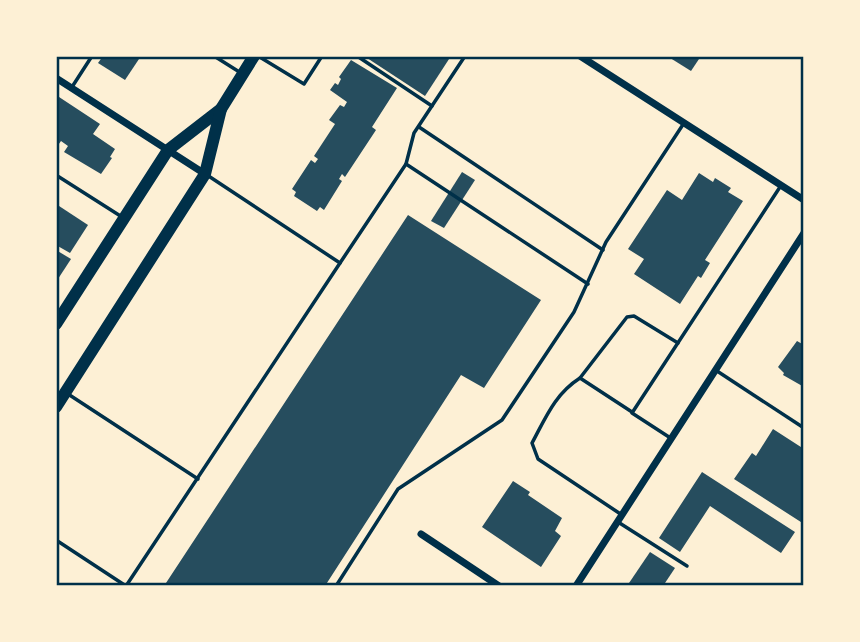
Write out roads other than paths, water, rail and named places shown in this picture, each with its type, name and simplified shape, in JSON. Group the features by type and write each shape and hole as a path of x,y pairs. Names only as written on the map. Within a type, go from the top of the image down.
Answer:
{"main road":[{"path":"56,407 205,174 221,109 256,56"},
{"path":"56,324 168,150 221,109"}],"street":[{"path":"580,56 804,200"},
{"path":"56,78 205,174"},
{"path":"576,586 804,233"},
{"path":"421,534 499,586"}],"lane":[{"path":"71,88 92,56"},
{"path":"214,56 243,74"},
{"path":"256,56 304,84 322,56"},
{"path":"357,56 432,106"},
{"path":"56,540 126,586 407,164 414,134 465,56"},
{"path":"336,586 398,489 502,420 574,312 603,250 684,123"},
{"path":"419,127 603,250"},
{"path":"407,164 588,284"},
{"path":"205,174 341,263"},
{"path":"56,175 124,218"},
{"path":"632,413 781,185"},
{"path":"678,343 634,316 627,317 580,378 556,397 533,443 538,459 687,566"},
{"path":"717,370 804,428"},
{"path":"580,378 672,439"},
{"path":"65,392 198,479"}]}
